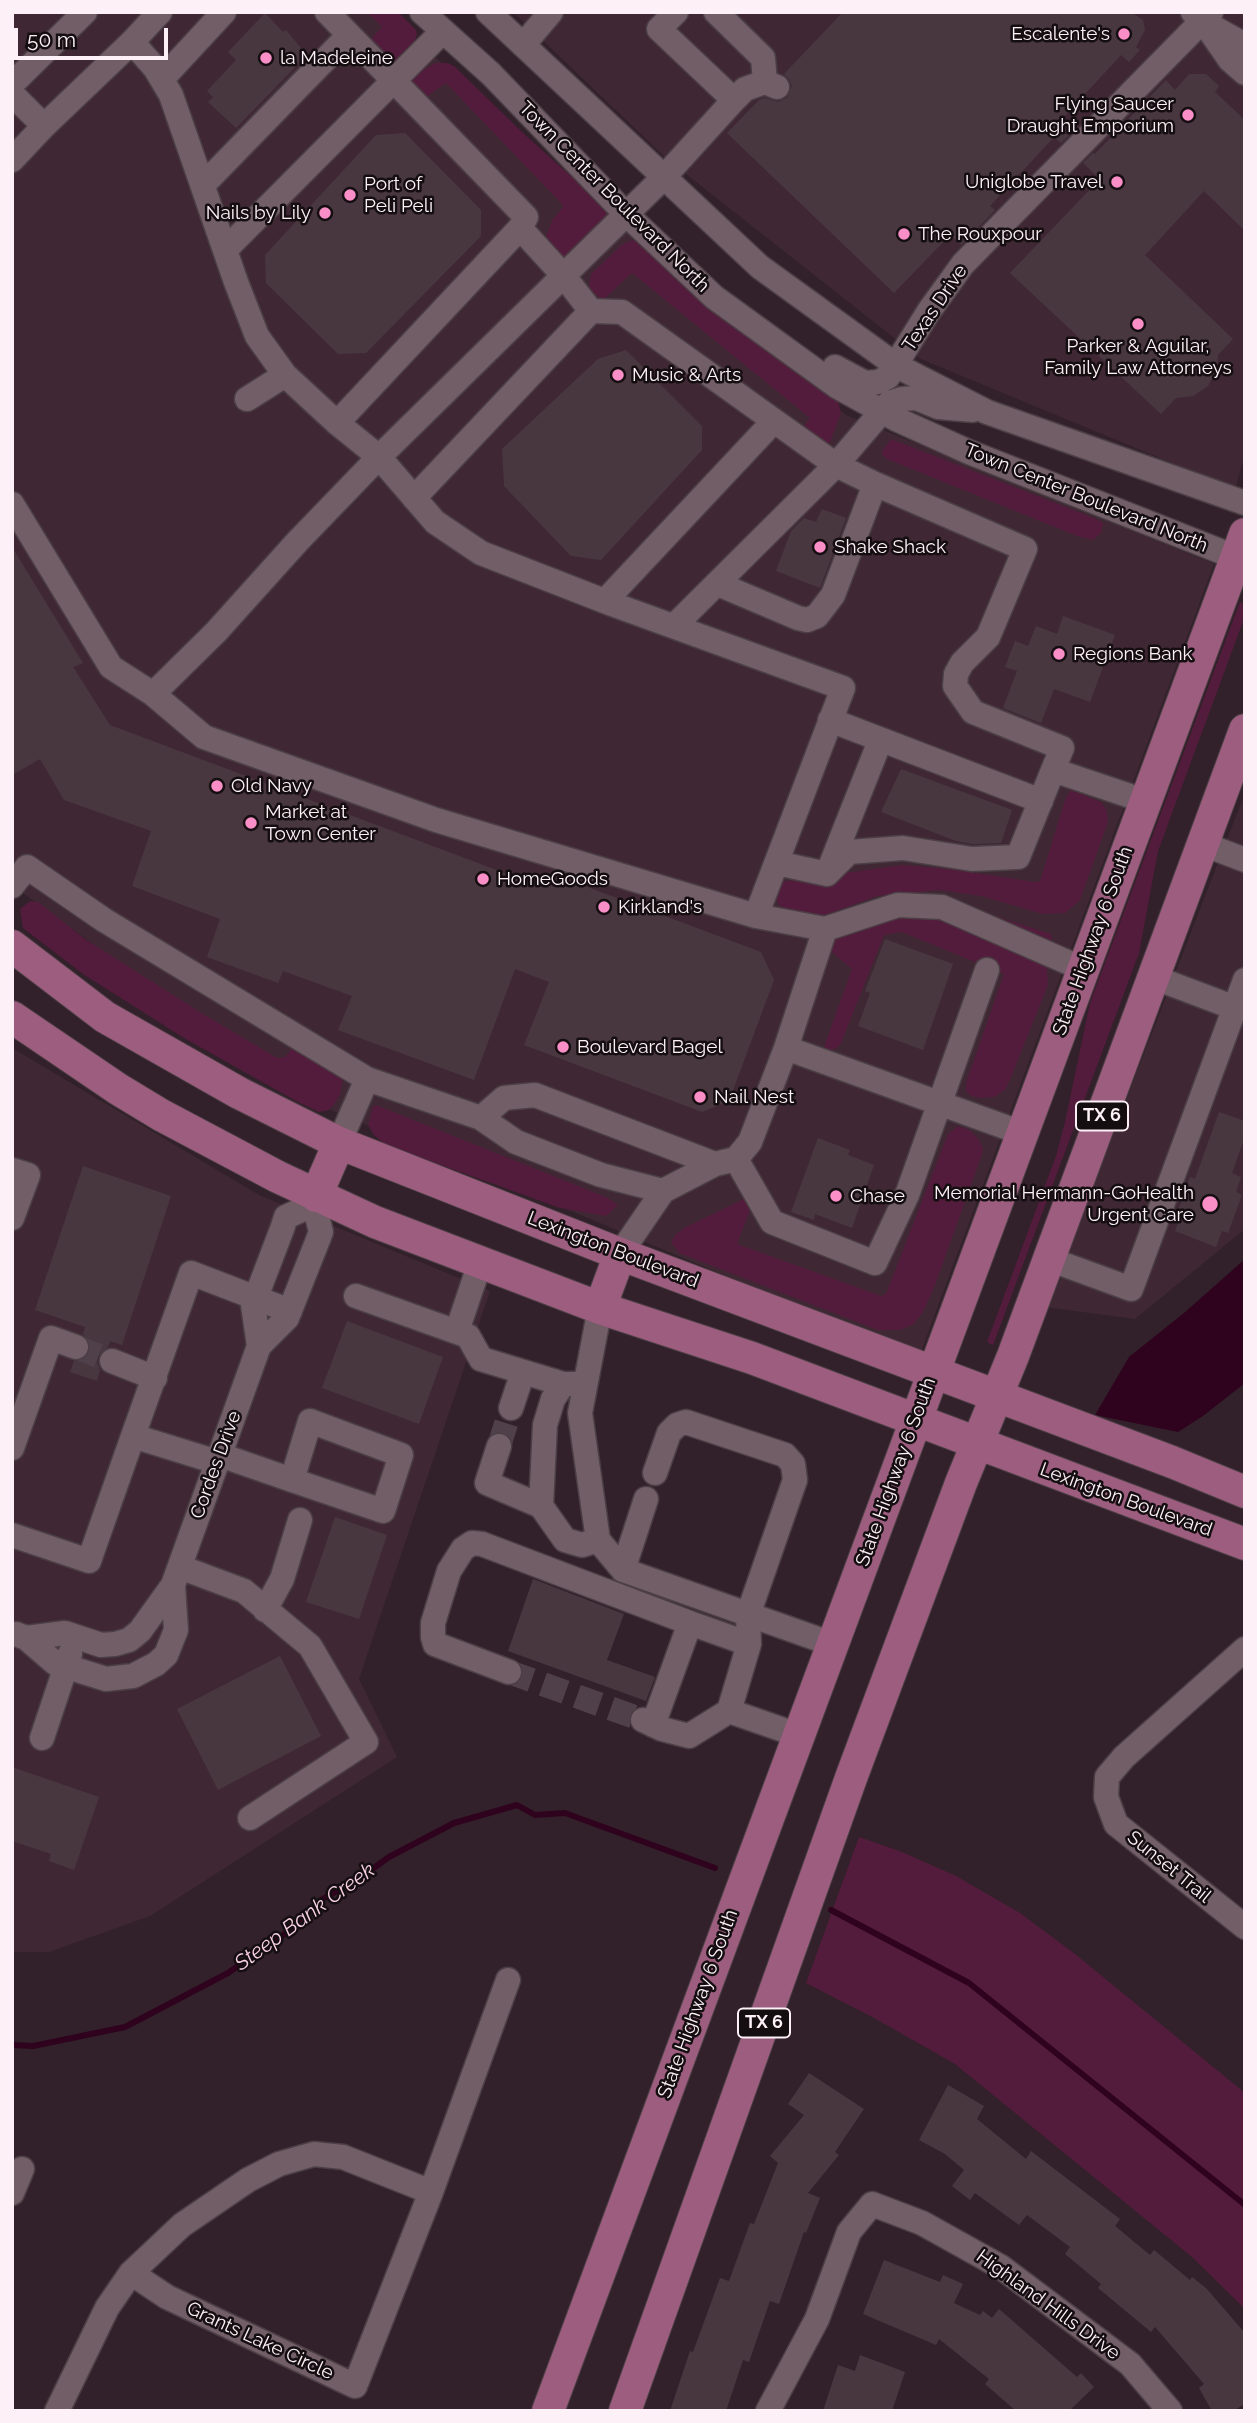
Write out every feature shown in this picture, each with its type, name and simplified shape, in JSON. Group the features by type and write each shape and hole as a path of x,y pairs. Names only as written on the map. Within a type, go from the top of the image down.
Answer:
{"main road":[{"name":"State Highway 6 South","path":"548,2411 1145,801 1242,551"},
{"name":"TX 6","path":"625,2411 851,1778 1049,1259 1245,730"},
{"name":"Lexington Boulevard","path":"12,946 105,1017 239,1093 339,1143 620,1254 1245,1492"},
{"name":"Lexington Boulevard","path":"14,1019 161,1115 315,1200 600,1308 752,1358 1245,1544"},
{"path":"315,1200 339,1143"},
{"path":"600,1308 620,1254"}],"street":[{"path":"12,84 85,12"},
{"path":"12,160 160,12"},
{"path":"162,79 225,12"},
{"path":"327,12 526,217 520,228 337,423"},
{"name":"Town Center Boulevard North","path":"422,12 491,74 626,214 715,297 838,387 880,411 969,452 1242,551"},
{"path":"488,12 760,267 897,366 987,412 1245,503"},
{"path":"523,45 551,12"},
{"path":"676,12 659,29 734,100"},
{"path":"153,694 216,632 379,457 664,177 734,100 745,89 769,76 716,12"},
{"path":"1203,15 1245,45"},
{"path":"1203,15 1230,60 1245,73"},
{"name":"Texas Drive","path":"897,366 929,311 963,264 1203,15"},
{"path":"225,250 443,31"},
{"path":"203,185 349,35"},
{"path":"132,42 162,79 171,95 257,336 285,375 379,457 435,522 481,553 843,688 756,916"},
{"path":"12,94 44,126"},
{"path":"520,228 564,275 591,311"},
{"path":"414,498 591,311 622,312 836,465 1026,549 988,637 961,663 955,686 973,712 1062,748 1018,857 972,859 904,848 849,852 827,874"},
{"path":"785,350 838,368 865,383 878,382 888,377 897,366"},
{"path":"247,399 285,375"},
{"path":"674,626 836,465 889,403 916,398 938,407 987,412"},
{"path":"605,601 773,422"},
{"path":"712,590 807,620 817,616 833,595 875,484"},
{"path":"12,504 111,667 153,694 204,737 436,820 756,916 825,929 898,905 942,907 1083,969"},
{"path":"830,720 1041,801"},
{"path":"827,874 880,740"},
{"path":"1053,771 1145,801"},
{"path":"1203,844 1245,860"},
{"path":"777,863 827,874"},
{"path":"12,886 27,867 104,920 367,1079 481,1118 516,1142 601,1175 663,1191"},
{"path":"620,1254 663,1191 726,1162 750,1142 786,1048 825,929"},
{"path":"481,1118 504,1098 535,1095 726,1162 772,1222 875,1263 907,1195 987,970"},
{"path":"1153,977 1235,1008"},
{"path":"1049,1259 1131,1289 1245,980"},
{"path":"786,1048 1022,1133"},
{"path":"339,1143 367,1079"},
{"path":"12,1170 28,1175 12,1218"},
{"name":"Cordes Drive","path":"19,1635 65,1633 101,1645 129,1640 140,1630 176,1576 259,1346 288,1318 321,1233 315,1200 286,1217 253,1305 259,1346"},
{"path":"457,1331 480,1263"},
{"path":"12,1535 89,1561 191,1273 290,1311"},
{"path":"356,1296 468,1336 481,1359 575,1384"},
{"path":"563,1574 586,1541 580,1413 575,1384 600,1308"},
{"path":"12,1448 51,1338 76,1347"},
{"path":"112,1361 155,1378"},
{"path":"511,1408 523,1372"},
{"path":"541,1506 545,1426 553,1399 575,1384"},
{"path":"133,1436 219,1458 383,1511 401,1455 310,1421 292,1480"},
{"path":"655,1474 669,1433 677,1425 686,1422 785,1455 793,1464 795,1472 795,1480 748,1615 749,1644 729,1711 689,1736 648,1723 690,1623"},
{"path":"499,1446 487,1483 541,1506 565,1540 586,1541 623,1570 832,1644"},
{"path":"623,1570 646,1499"},
{"path":"265,1610 282,1578 300,1520"},
{"path":"509,1672 435,1644 433,1623 449,1571 463,1549 472,1543 482,1544 749,1644"},
{"path":"176,1576 244,1591 310,1646 366,1742 250,1818"},
{"name":"Cordes Drive","path":"19,1635 55,1663 66,1667 93,1676 120,1679 132,1676 156,1664 166,1655 176,1630 176,1576"},
{"path":"42,1738 76,1636"},
{"name":"Sunset Trail","path":"1245,1649 1124,1757 1107,1777 1106,1797 1116,1824 1245,1927"},
{"path":"729,1711 798,1735"},
{"name":"Grants Lake Circle","path":"131,2273 167,2297 355,2386 431,2192 508,1980"},
{"path":"57,2411 101,2319 131,2273 181,2225 217,2200 279,2164 314,2154 343,2157 431,2192"},
{"path":"12,2193 22,2169"},
{"name":"Highland Hills Drive","path":"768,2411 817,2319 849,2232 872,2204 922,2223 1001,2267 1130,2364 1170,2411"}],"shaded area":[{"path":"12,12 388,12 485,104 846,415 1214,564 919,1357 307,1100 12,885"},
{"path":"367,12 398,12 416,30 414,42 396,63 388,64 368,46 382,27"},
{"path":"513,12 1245,12 1245,454 1235,489 921,359 667,159"},
{"path":"436,63 454,66 613,214 565,266 544,241 553,219 563,207 562,204 446,83 426,97 409,81 417,73"},
{"path":"643,239 838,401 841,413 825,456 796,437 810,418 632,273 605,298 600,298 592,291 589,287 591,274 623,244"},
{"path":"891,439 1094,518 1103,523 1101,533 1093,540 1077,536 887,459 882,455 882,451"},
{"path":"1240,602 1245,605 1245,616 1158,851 1139,953 993,1345 987,1342 1056,1156 1090,1003"},
{"path":"1071,790 1101,802 1107,811 1108,822 1080,900 1065,913 1043,914 981,896 939,890 877,896 809,921 789,918 774,897 781,882 902,865 1040,881 1066,797"},
{"path":"1245,793 1245,1229 1135,1319 1046,1307"},
{"path":"30,901 38,902 85,939 277,1058 285,1057 293,1047 343,1077 340,1094 335,1103 329,1110 319,1112 298,1102 184,1038 83,974 23,928 20,909"},
{"path":"903,907 986,913 1051,934 1052,939 1046,955 1048,985 1009,1082 1005,1090 994,1097 971,1096 966,1091 966,1083 1004,974 902,932 884,935 841,1043 830,1050 824,1047 852,969 831,951 829,947 833,933"},
{"path":"12,1048 259,1195 490,1291 359,1679 397,1757 150,1916 49,1952 12,1952"},
{"path":"376,1105 608,1198 618,1205 606,1216 560,1208 386,1145 374,1135 368,1125"},
{"path":"958,1126 969,1130 978,1138 983,1149 981,1157 924,1310 914,1324 900,1330 878,1330 679,1253 671,1242 676,1234 686,1227 748,1197 751,1208 737,1244 881,1296 886,1294 948,1134"},
{"path":"1245,1259 1245,1383 1178,1432 1095,1415 1129,1357"},
{"path":"859,1837 902,1852 956,1876 1020,1913 1075,1954 1245,2093 1245,2309 1192,2257 955,2064 806,1983"}],"building":[{"path":"843,12 1131,12 1143,20 1145,30 1136,47 1140,50 1129,62 1121,55 1061,120 1072,132 1061,143 1054,137 990,206 995,210 961,245 950,235 894,293 727,133 759,100 765,98 778,102 787,98 792,86 784,74"},
{"path":"265,13 283,32 286,30 307,55 236,128 208,102 213,97 207,91 236,60 228,52"},
{"path":"1189,74 1206,74 1219,86 1215,92 1245,120 1245,231 1204,191 1145,255 1233,339 1218,355 1217,370 1208,386 1193,396 1176,398 1161,414 1010,273 1100,179 1083,163 1095,154 1166,80 1175,90"},
{"path":"405,133 481,210 481,236 366,353 338,354 266,283 265,255 376,135"},
{"path":"626,350 702,426 702,450 601,560 571,556 504,486 502,449 598,359"},
{"path":"822,509 846,518 820,588 776,571 791,531 804,518 816,522"},
{"name":"Market at Town Center","path":"12,547 83,663 73,667 110,725 542,887 558,876 761,952 774,980 729,1101 702,1112 524,1045 549,982 515,969 474,1080 338,1030 352,996 283,971 278,983 207,957 220,919 132,886 151,831 64,800 40,759 12,775"},
{"path":"1063,616 1115,635 1090,702 1054,689 1041,723 1003,708 1017,671 1005,667 1015,641 1028,646 1036,626 1057,634"},
{"path":"901,769 1012,810 1001,843 973,844 956,841 881,812"},
{"path":"885,939 953,964 923,1050 858,1026 870,993 865,991"},
{"name":"Memorial Hermann-GoHealth Urgent Care","path":"1219,1112 1245,1121 1245,1137 1232,1173 1241,1177 1236,1192 1242,1195 1228,1233 1222,1231 1216,1247 1175,1231 1181,1215 1177,1213 1190,1177 1195,1179"},
{"path":"818,1138 850,1150 848,1155 874,1165 852,1228 815,1214 814,1220 791,1212"},
{"path":"83,1166 171,1196 122,1345 110,1341 108,1347 99,1355 97,1362 100,1370 97,1381 70,1372 74,1361 85,1359 90,1351 90,1344 83,1334 85,1327 35,1310"},
{"path":"347,1321 443,1357 419,1424 322,1388"},
{"path":"335,1517 387,1535 359,1619 306,1602"},
{"path":"533,1579 624,1614 607,1660 655,1677 646,1701 508,1651"},
{"path":"280,1656 321,1736 218,1790 177,1709"},
{"path":"12,1767 99,1797 74,1870 49,1861 51,1854 12,1841"},
{"path":"809,2073 864,2109 835,2152 839,2155 808,2193 820,2198 806,2233 804,2232 779,2304 770,2301 749,2362 743,2360 726,2411 670,2411 690,2351 693,2352 720,2278 729,2281 750,2223 754,2224 778,2163 770,2156 804,2115 788,2104"},
{"path":"948,2085 984,2106 977,2119 1026,2159 1031,2151 1120,2219 1115,2226 1150,2255 1154,2250 1190,2280 1192,2277 1206,2288 1245,2333 1245,2404 1233,2411 1212,2411 1199,2388 1204,2384 1155,2327 1151,2332 1098,2288 1101,2284 1065,2254 1070,2247 1027,2215 1019,2225 975,2193 970,2200 952,2186 964,2170 945,2154 919,2140"},
{"path":"884,2260 940,2282 943,2275 963,2284 954,2303 980,2315 983,2311 992,2318 999,2309 1077,2377 1081,2373 1094,2387 1069,2411 1016,2411 985,2384 989,2379 939,2339 936,2345 863,2314"},
{"path":"860,2355 905,2372 892,2411 823,2411 838,2365 855,2371"}],"waterway":[{"name":"Steep Bank Creek","path":"12,2045 33,2046 125,2027 228,1973 286,1933 321,1900 360,1878 389,1857 454,1823 517,1805 535,1815 565,1813 715,1868"},
{"path":"831,1910 969,1983 1245,2205"}],"tunnel":[{"path":"76,1347 112,1361"},
{"path":"499,1446 511,1408"},
{"path":"509,1672 643,1720"}],"place":[{"name":"Escalente's","path":"1124,34"},
{"name":"la Madeleine","path":"266,58"},
{"name":"Flying Saucer Draught Emporium","path":"1188,115"},
{"name":"Uniglobe Travel","path":"1117,182"},
{"name":"Port of Peli Peli","path":"350,195"},
{"name":"Nails by Lily","path":"325,213"},
{"name":"The Rouxpour","path":"904,234"},
{"name":"Parker & Aguilar, Family Law Attorneys","path":"1138,324"},
{"name":"Music & Arts","path":"618,375"},
{"name":"Shake Shack","path":"820,547"},
{"name":"Regions Bank","path":"1059,654"},
{"name":"Old Navy","path":"217,786"},
{"name":"Market at Town Center","path":"251,823"},
{"name":"HomeGoods","path":"483,879"},
{"name":"Kirkland's","path":"604,907"},
{"name":"Boulevard Bagel","path":"563,1047"},
{"name":"Nail Nest","path":"700,1097"},
{"name":"Chase","path":"836,1196"},
{"name":"Memorial Hermann-GoHealth Urgent Care","path":"1210,1204"}]}
